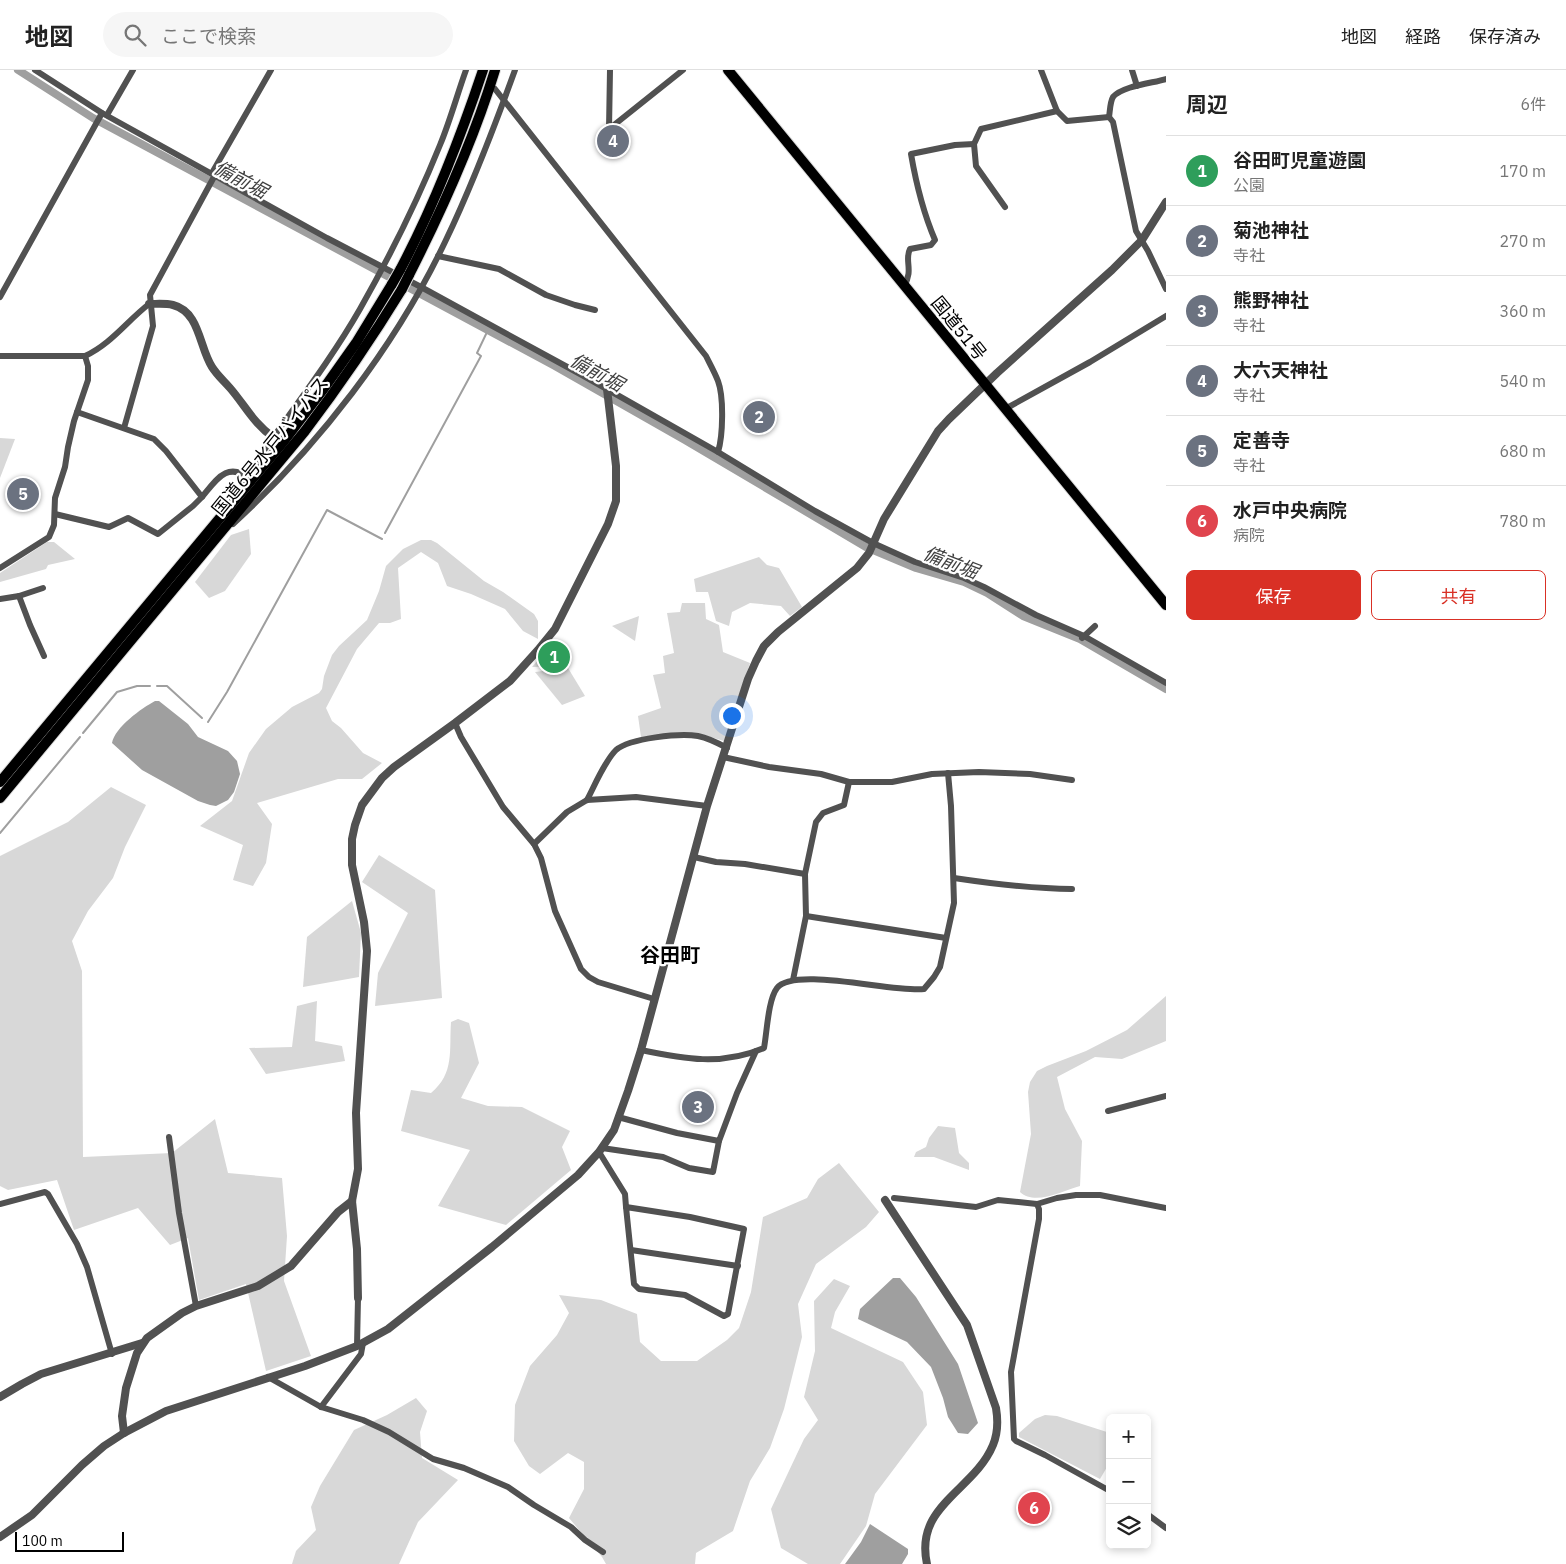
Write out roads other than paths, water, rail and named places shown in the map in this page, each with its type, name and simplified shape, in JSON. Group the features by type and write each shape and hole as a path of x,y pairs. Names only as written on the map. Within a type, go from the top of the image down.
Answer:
{"highway":[{"name":"国道6号水戸バイパス","path":"0,798 214,542 334,394 372,338 402,289 404,273 417,237 445,176 483,70"},
{"name":"国道6号水戸バイパス","path":"0,782 284,441 322,392 356,343 392,284 404,273 457,176 495,70"},
{"name":"国道51号","path":"728,70 1166,605"}],"street":[{"path":"35,70 103,115 327,238 381,271 607,395 718,452 871,547 964,578 984,587 1036,616 1083,637 1166,683"},
{"path":"0,297 96,123 133,70"},
{"path":"124,428 152,326 150,295 271,70"},
{"path":"251,479 251,469 335,348 381,271 414,205 440,145 466,70"},
{"path":"214,542 261,497 328,423 374,362 419,291 438,256 491,136 515,70"},
{"path":"610,70 609,129 683,70"},
{"path":"1041,70 1057,111 1068,121 1109,117"},
{"path":"1132,70 1137,86"},
{"path":"1166,78 1137,86 1118,94 1113,98 1109,117 1112,122 1136,231 1166,289"},
{"path":"495,89 706,356 718,382 720,392 720,441 718,452"},
{"path":"1005,207 976,166 974,144 981,129 1057,111"},
{"path":"904,286 910,271 908,254 910,249 931,245 934,240 916,183 911,154 955,145 974,144"},
{"path":"0,1537 32,1515 82,1464 124,1433 166,1411 268,1378 360,1344 388,1329 492,1247 578,1175 601,1150 614,1130 641,1050 707,806 748,679 764,646 778,632 857,568 871,547 896,498 938,431 949,418 1080,300 1142,240 1166,202"},
{"path":"438,256 500,269 546,295 595,310"},
{"path":"0,356 85,356 94,352 120,332 150,304 173,305 180,308 191,318 196,325 201,343 213,368 255,421 273,437"},
{"path":"1005,409 1090,362 1166,316"},
{"path":"0,568 49,537 54,525 56,498 88,374 85,356"},
{"path":"321,1407 361,1354 357,1249 352,1201 358,1169 356,1113 367,951 364,922 352,865 355,826 362,805 382,778 400,762 510,681 555,629 608,524 616,501 617,476 607,395"},
{"path":"77,412 154,439 162,445 202,497"},
{"path":"55,514 109,527 128,518 158,534 193,506 220,475 227,472 242,473 251,479"},
{"path":"0,599 19,596 44,588"},
{"path":"19,596 44,656"},
{"path":"1083,637 1095,626"},
{"path":"455,723 461,737 503,806 534,844 541,858 555,911 584,974 604,984 654,999"},
{"path":"587,800 611,756 618,749 629,744 676,736 697,736 712,740 727,748"},
{"path":"723,757 769,767 821,774 849,782 892,782 932,774 978,772 1030,774 1072,780"},
{"path":"641,1050 683,1059 713,1060 733,1058 764,1048 772,1001 776,990 781,984 793,980 826,980 903,990 924,989 940,967 954,903 948,773"},
{"path":"793,980 806,916 804,874 816,822 823,812 844,805 849,782"},
{"path":"534,844 566,812 587,800 636,797 707,806"},
{"path":"694,857 716,862 745,864 804,874"},
{"path":"954,878 1032,888 1072,889"},
{"path":"806,916 946,938"},
{"path":"601,1150 663,1156 689,1168 713,1172 719,1141 756,1051"},
{"path":"1108,1112 1166,1096"},
{"path":"618,1117 677,1133 719,1141"},
{"path":"168,1137 179,1213 196,1306"},
{"path":"601,1150 625,1194 626,1207 631,1250 634,1284 639,1289 686,1295 724,1316 728,1314 744,1229 690,1217 626,1207"},
{"path":"0,1204 46,1192 48,1194 77,1244 87,1266 112,1354"},
{"path":"894,1198 976,1207 998,1200 1037,1204 1076,1195 1100,1195 1166,1208"},
{"path":"885,1200 967,1325 996,1408 998,1421 994,1444 980,1467 944,1503 931,1520 926,1538 925,1556 927,1564"},
{"path":"124,1433 122,1416 126,1388 133,1364 142,1344 154,1332 196,1306 258,1286 291,1266 338,1212 352,1201"},
{"path":"1037,1204 1039,1218 1011,1372 1014,1439 1016,1442 1045,1455 1106,1489"},
{"path":"631,1250 738,1266"},
{"path":"0,1398 33,1378 142,1344"},
{"path":"268,1378 321,1407 363,1420 389,1432 432,1459 464,1468 508,1487 534,1505 571,1526 585,1540 603,1552"},
{"path":"1151,1517 1166,1528"}],"waterway":[{"name":"備前堀","path":"18,70 93,118 555,366 866,547 916,568 964,582 987,593 1023,616 1080,639 1166,689"},
{"path":"385,533 481,356 477,353 488,330"},
{"path":"208,722 227,692 327,510 382,539"},
{"path":"83,733 117,692 137,686 150,686"},
{"path":"157,686 167,686 202,718"},
{"path":"0,833 80,737"}],"place":[{"name":"大六天神社","path":"613,141"},
{"name":"菊池神社","path":"759,417"},
{"name":"定善寺","path":"23,494"},
{"name":"谷田町児童遊園","path":"554,657"},
{"name":"熊野神社","path":"698,1107"},
{"name":"水戸中央病院","path":"1034,1508"}],"district":[{"name":"谷田町","path":"670,954"}]}
